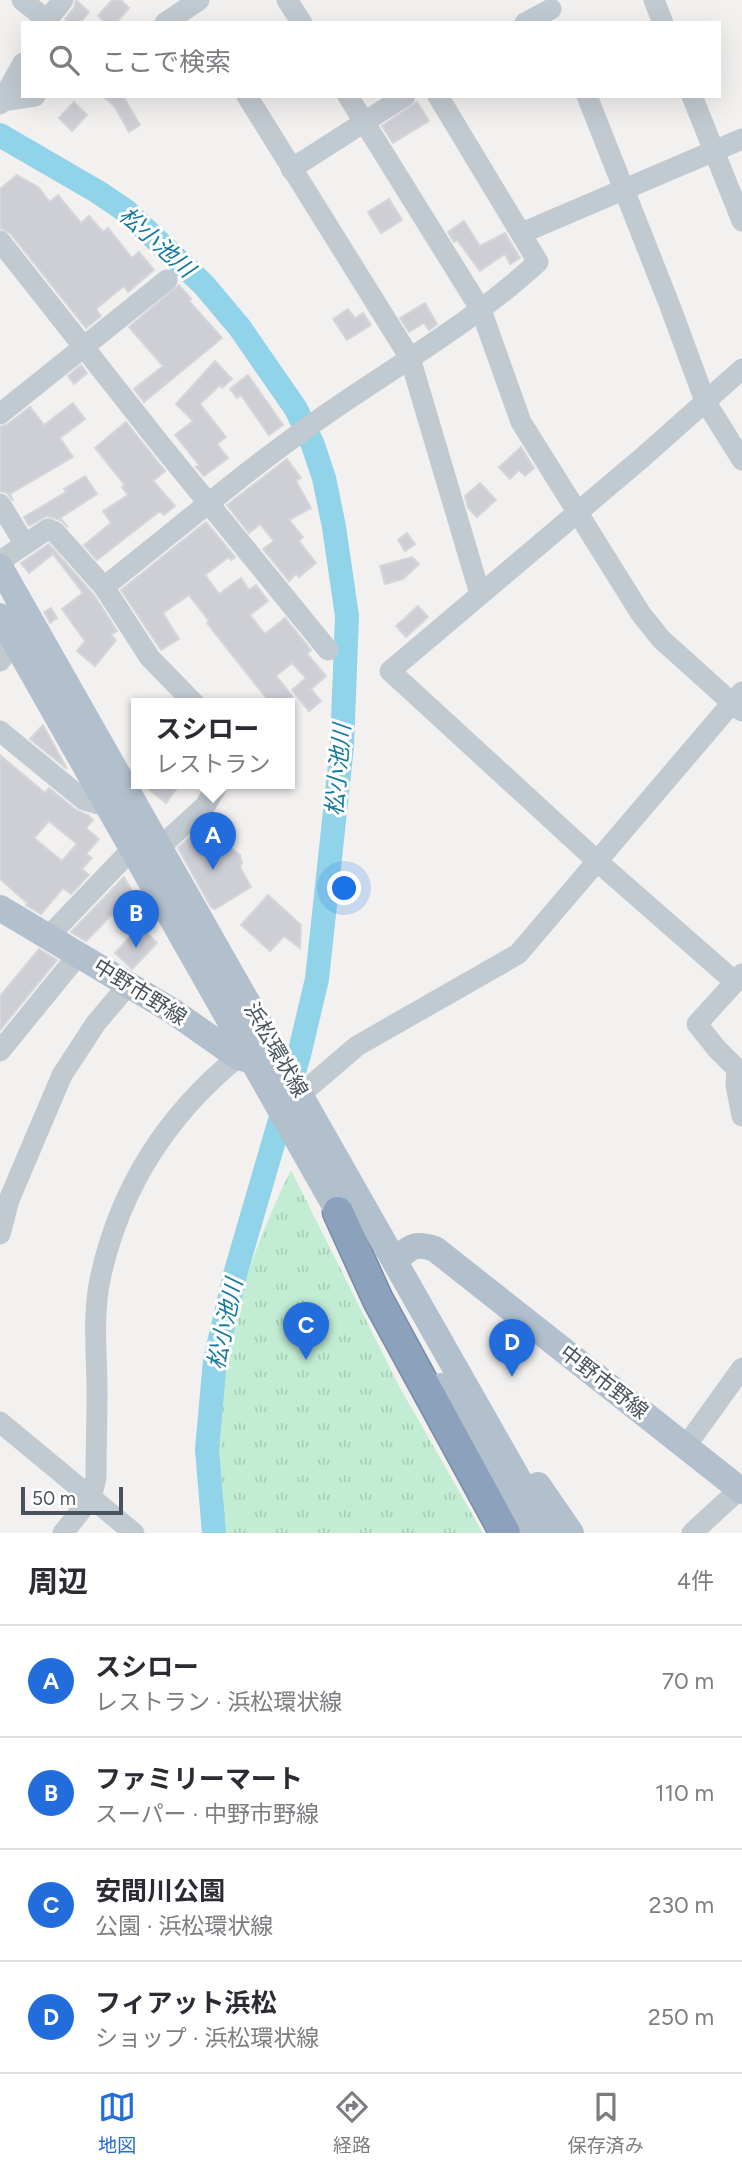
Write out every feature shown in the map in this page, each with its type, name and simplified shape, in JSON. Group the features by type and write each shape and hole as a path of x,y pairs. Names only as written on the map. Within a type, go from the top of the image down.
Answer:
{"highway":[{"path":"338,1212 378,1300 505,1533"}],"main road":[{"name":"浜松環状線","path":"0,567 283,1062 291,1094 295,1134 460,1418 523,1533"},
{"name":"浜松環状線","path":"0,616 7,651 110,807 246,1059 291,1094 395,1260 549,1533"},
{"name":"中野市野線","path":"0,908 129,984 246,1059"},
{"path":"246,1059 283,1062"},
{"name":"中野市野線","path":"395,1260 412,1246 423,1245 435,1249 741,1489"},
{"path":"467,1391 559,1512 571,1533"}],"street":[{"path":"22,0 46,21 63,0"},
{"path":"287,0 301,21"},
{"path":"654,0 662,21"},
{"path":"169,21 194,7"},
{"path":"530,21 552,11"},
{"path":"1,102 21,67"},
{"path":"1,102 23,98"},
{"path":"248,98 410,358 480,594"},
{"path":"291,1094 357,1046 518,954 739,702 661,639 641,614 521,422 481,310 349,98"},
{"path":"291,169 402,98"},
{"path":"104,587 308,427 481,310 512,287 538,262 439,98"},
{"path":"588,98 705,401 742,460"},
{"path":"693,98 742,221"},
{"path":"522,233 742,139"},
{"path":"0,241 328,650"},
{"path":"0,414 167,280"},
{"path":"742,369 390,671 598,862 738,978 697,1024 739,1071 736,1085 742,1116"},
{"path":"0,504 24,543"},
{"path":"0,561 48,529 55,532 104,587 150,657 189,698"},
{"path":"0,731 84,800 110,807"},
{"path":"160,847 205,806 215,789"},
{"path":"48,937 133,848"},
{"path":"0,1051 79,954"},
{"path":"0,1234 9,1200 62,1075 96,1023 129,984"},
{"path":"63,1533 91,1498 96,1478 95,1349 99,1289 114,1230 144,1163 167,1128 217,1074 246,1059"},
{"path":"686,1446 742,1368"},
{"path":"0,1422 134,1533"},
{"path":"692,1533 741,1489"}],"green space":[{"path":"291,1170 400,1388 483,1533 220,1533 215,1487 215,1440 228,1347 254,1256"}],"building":[{"path":"76,0 89,12 82,21 66,21 65,19 74,8"},
{"path":"112,0 121,0 129,8 118,21 104,21 98,16"},
{"path":"105,98 124,98 140,125 129,132 115,107"},
{"path":"74,102 87,115 72,131 59,118"},
{"path":"417,102 429,121 393,143 382,126"},
{"path":"17,175 38,187 50,202 58,195 81,223 89,216 103,232 108,228 132,258 139,252 154,270 128,292 124,286 96,309 101,316 86,328 10,233 0,228 0,189"},
{"path":"389,199 402,220 381,233 368,212"},
{"path":"464,221 480,246 505,233 520,258 510,264 505,254 480,271 448,232"},
{"path":"179,285 191,299 189,301 222,338 144,402 134,389 163,366 129,327"},
{"path":"425,303 437,324 429,330 424,323 409,332 400,318"},
{"path":"348,309 355,318 363,313 371,325 347,340 333,319"},
{"path":"215,361 232,379 222,388 220,385 200,404 226,437 217,444 228,458 204,476 196,467 199,465 175,435 193,421 176,404"},
{"path":"81,365 87,373 74,384 68,376"},
{"path":"248,375 283,425 269,435 241,395 237,398 230,389"},
{"path":"73,403 85,419 60,438 73,457 10,494 13,501 7,493 0,491 0,427 30,407 44,425"},
{"path":"126,422 165,471 153,481 175,506 164,515 160,511 97,560 84,545 111,523 103,511 128,495 122,487 125,485 95,448"},
{"path":"521,447 534,468 525,476 519,470 510,479 499,467"},
{"path":"287,459 301,478 296,481 311,508 289,520 303,537 299,541 316,563 299,577 296,574 289,581 263,549 274,541 260,524 249,533 227,505"},
{"path":"85,476 97,494 60,518 68,527 60,520 47,516 29,526 24,517 66,492 64,489"},
{"path":"480,483 496,500 477,517 468,508 465,496"},
{"path":"206,522 235,557 231,560 229,557 205,575 219,594 241,578 249,590 256,585 268,601 250,615 265,634 285,618 311,650 307,654 326,676 311,689 321,701 309,711 292,690 306,678 292,663 276,676 293,697 266,698 207,623 209,621 189,595 163,613 179,639 161,650 121,590"},
{"path":"407,533 415,544 405,551 398,540"},
{"path":"49,544 94,595 117,631 111,635 116,640 95,666 77,651 85,641 62,609 83,593 53,554 29,573 21,563"},
{"path":"412,557 419,564 403,579 385,584 380,566"},
{"path":"418,606 428,617 406,637 396,626"},
{"path":"51,608 57,618 50,623 44,612"},
{"path":"43,725 67,769 30,739"},
{"path":"0,755 45,793 49,788 76,810 88,815 93,820 86,828 99,839 86,854 92,858 82,869 89,875 71,894 63,888 41,914 26,905 27,903 0,879","holes":["49,821 77,844 62,861 34,838"]},
{"path":"148,789 176,789 166,803"},
{"path":"206,828 216,845 225,839 240,855 240,867 251,887 215,909 211,907 178,848"},
{"path":"124,877 133,893 86,941 71,932"},
{"path":"268,895 301,925 300,948 284,936 270,951 241,925"},
{"path":"140,926 157,943 132,969 115,953"},
{"path":"39,949 57,960 0,1030 0,996"}],"waterway":[{"name":"松小池川","path":"0,135 126,211 204,285 240,328 296,409 313,445 324,478 334,527 347,616 342,746 317,979 299,1055 236,1271 215,1360 207,1450 214,1533"}],"place":[{"name":"スシロー","path":"213,870"},
{"name":"ファミリーマート","path":"136,948"},
{"name":"安間川公園","path":"306,1360"},
{"name":"フィアット浜松","path":"512,1377"}]}
